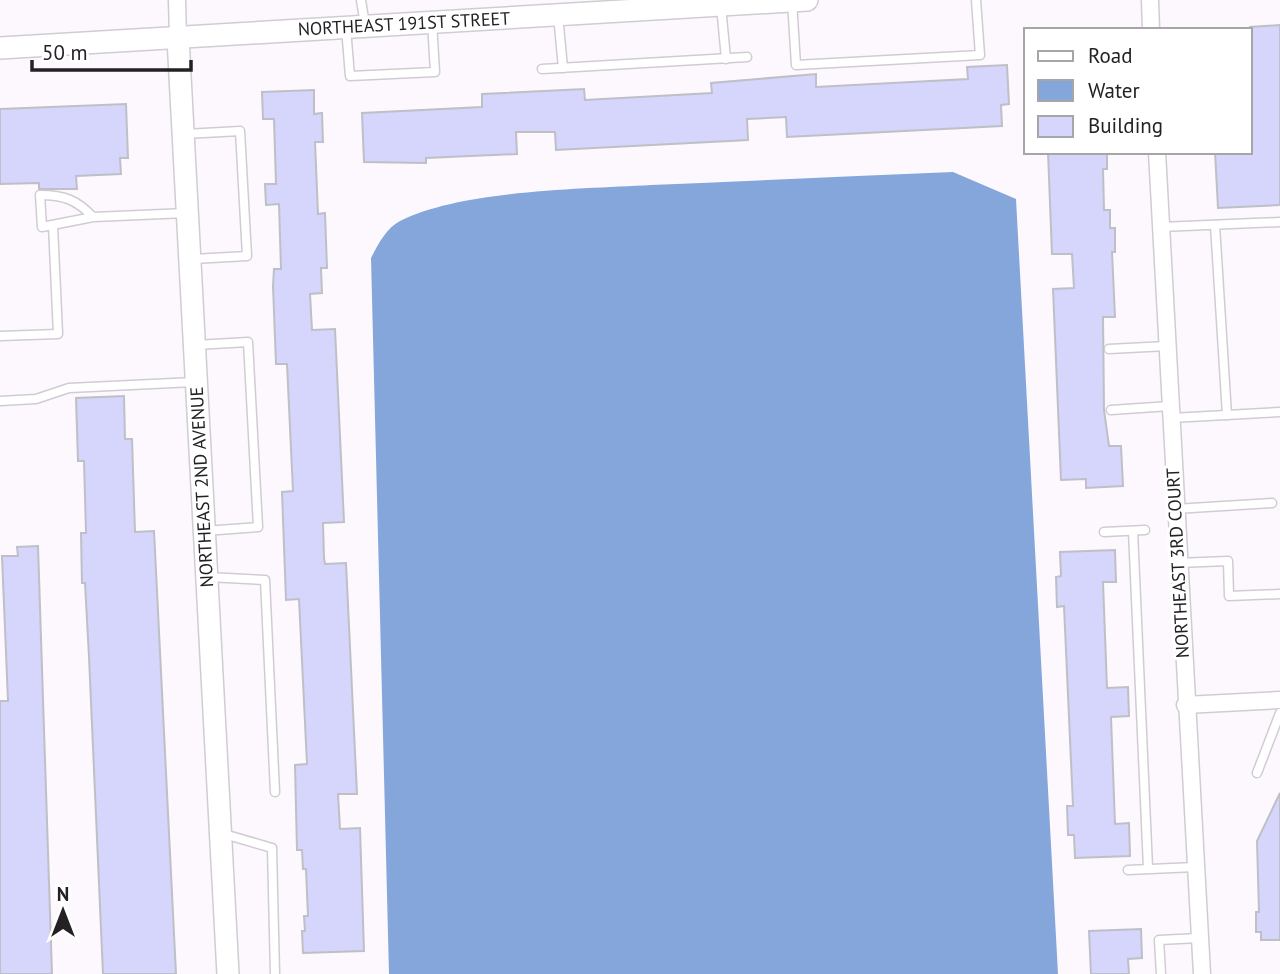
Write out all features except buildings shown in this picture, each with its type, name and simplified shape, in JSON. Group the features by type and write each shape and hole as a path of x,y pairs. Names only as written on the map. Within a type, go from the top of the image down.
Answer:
{"street":[{"name":"NORTHEAST 2ND AVENUE","path":"177,0 228,974"},
{"name":"NORTHEAST 191ST STREET","path":"0,48 558,15 584,7 721,5 807,0"},
{"path":"1150,0 1151,28"},
{"name":"NORTHEAST 3RD COURT","path":"1157,154 1185,705 1202,974"},
{"path":"1185,705 1280,700"}],"lane":[{"path":"361,0 350,76 435,72 432,22"},
{"path":"792,1 796,65 980,55 976,0"},
{"path":"721,5 726,59"},
{"path":"558,15 563,68"},
{"path":"542,69 747,57"},
{"path":"183,134 240,131 247,256 190,259"},
{"path":"93,218 80,204 61,195 40,195 41,227 93,218 187,213"},
{"path":"1161,227 1280,222"},
{"path":"0,336 58,334 53,225"},
{"path":"1215,225 1227,415"},
{"path":"194,345 247,342 258,527 204,530"},
{"path":"1109,349 1167,346"},
{"path":"0,401 36,399 69,388 196,382"},
{"path":"1111,410 1227,415 1280,412"},
{"path":"1175,509 1272,503"},
{"path":"1133,530 1148,868"},
{"path":"1104,532 1145,530"},
{"path":"1178,563 1228,561 1229,596 1280,594"},
{"path":"207,577 265,580 275,792"},
{"path":"1257,772 1280,713"},
{"path":"221,833 272,848 275,974"},
{"path":"1128,870 1195,867"},
{"path":"1161,974 1159,940 1199,938"}],"water":[{"path":"953,172 1016,199 1058,974 389,974 371,258 383,237 395,224 425,211 455,203 522,193"}]}
